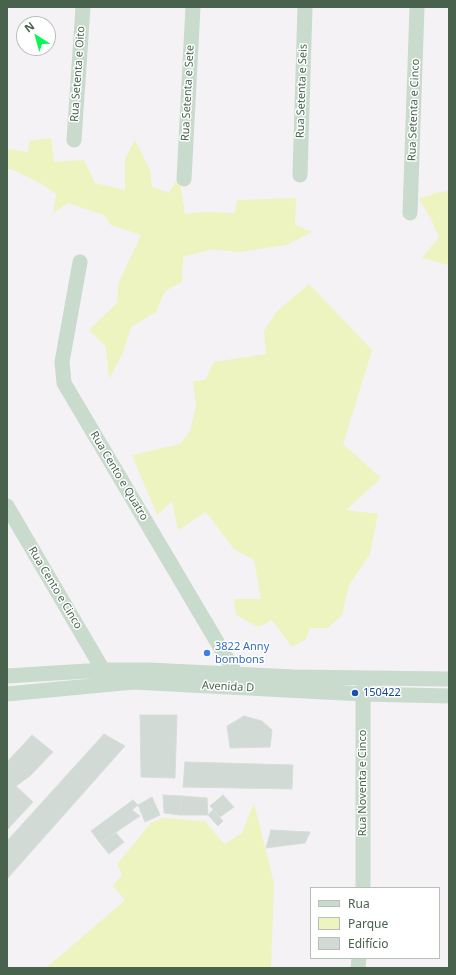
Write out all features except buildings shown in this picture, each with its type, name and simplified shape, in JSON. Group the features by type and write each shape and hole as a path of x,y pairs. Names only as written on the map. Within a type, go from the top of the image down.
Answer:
{"street":[{"name":"Rua Setenta e Oito","path":"74,140 83,7"},
{"name":"Rua Setenta e Sete","path":"184,179 193,7"},
{"name":"Rua Setenta e Seis","path":"300,175 305,7"},
{"name":"Rua Setenta e Cinco","path":"410,212 417,7"},
{"name":"Rua Cento e Quatro","path":"80,262 62,362 64,383 236,674"},
{"name":"Rua Cento e Cinco","path":"7,506 103,670"},
{"name":"Avenida D","path":"7,676 103,670 148,670 294,678 449,679"},
{"name":"Rua Noventa e Cinco","path":"363,887 363,694 365,678"},
{"name":"Avenida D","path":"7,694 134,682 363,694 449,696"}],"green space":[{"path":"51,138 54,162 84,160 95,183 125,190 125,159 135,140 150,170 152,187 169,193 179,176 185,214 206,212 235,213 237,200 296,198 295,225 312,232 286,245 238,252 212,249 183,257 182,282 165,291 156,312 131,327 123,353 109,379 106,347 89,330 117,303 119,282 141,235 111,225 104,215 68,203 53,213 56,194 40,183 11,169 7,169 7,149 28,152 29,141"},
{"path":"449,191 448,265 422,258 439,237 431,219 419,199 435,193"},
{"path":"309,284 372,350 343,444 381,478 346,510 378,514 370,554 349,585 342,615 328,628 310,628 306,639 292,647 272,620 258,627 236,615 234,599 261,599 254,560 234,549 206,512 178,530 172,501 157,515 132,455 180,444 190,431 196,406 193,381 205,380 214,362 266,354 264,331 276,312"},
{"path":"254,803 274,883 271,968 45,968 125,900 113,886 122,875 117,864 151,823 163,818 205,821 224,844 242,833"}],"place":[{"name":"3822 Anny bombons","path":"207,653"},
{"name":"150422","path":"355,693"}]}
